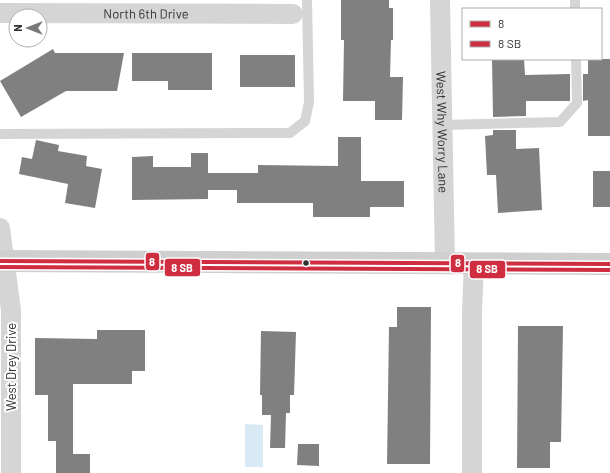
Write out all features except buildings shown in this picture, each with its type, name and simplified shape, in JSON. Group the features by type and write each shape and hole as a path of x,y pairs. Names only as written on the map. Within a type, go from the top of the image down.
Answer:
{"main road":[{"path":"2,261 610,264"}],"street":[{"name":"West Why Worry Lane","path":"440,0 445,263"},
{"name":"North 6th Drive","path":"0,12 73,7 189,7 293,14"},
{"name":"West Drey Drive","path":"0,228 2,261 11,310 11,473"},
{"path":"472,473 472,319 474,264"}],"lane":[{"path":"0,134 290,133 305,121 309,102 307,0"},
{"path":"443,125 560,122 577,103 576,60"}],"shaded area":[{"path":"245,424 263,425 263,467 245,467"}],"transit line":[{"name":"8","path":"0,261 610,264"},
{"path":"0,267 610,270"}]}
